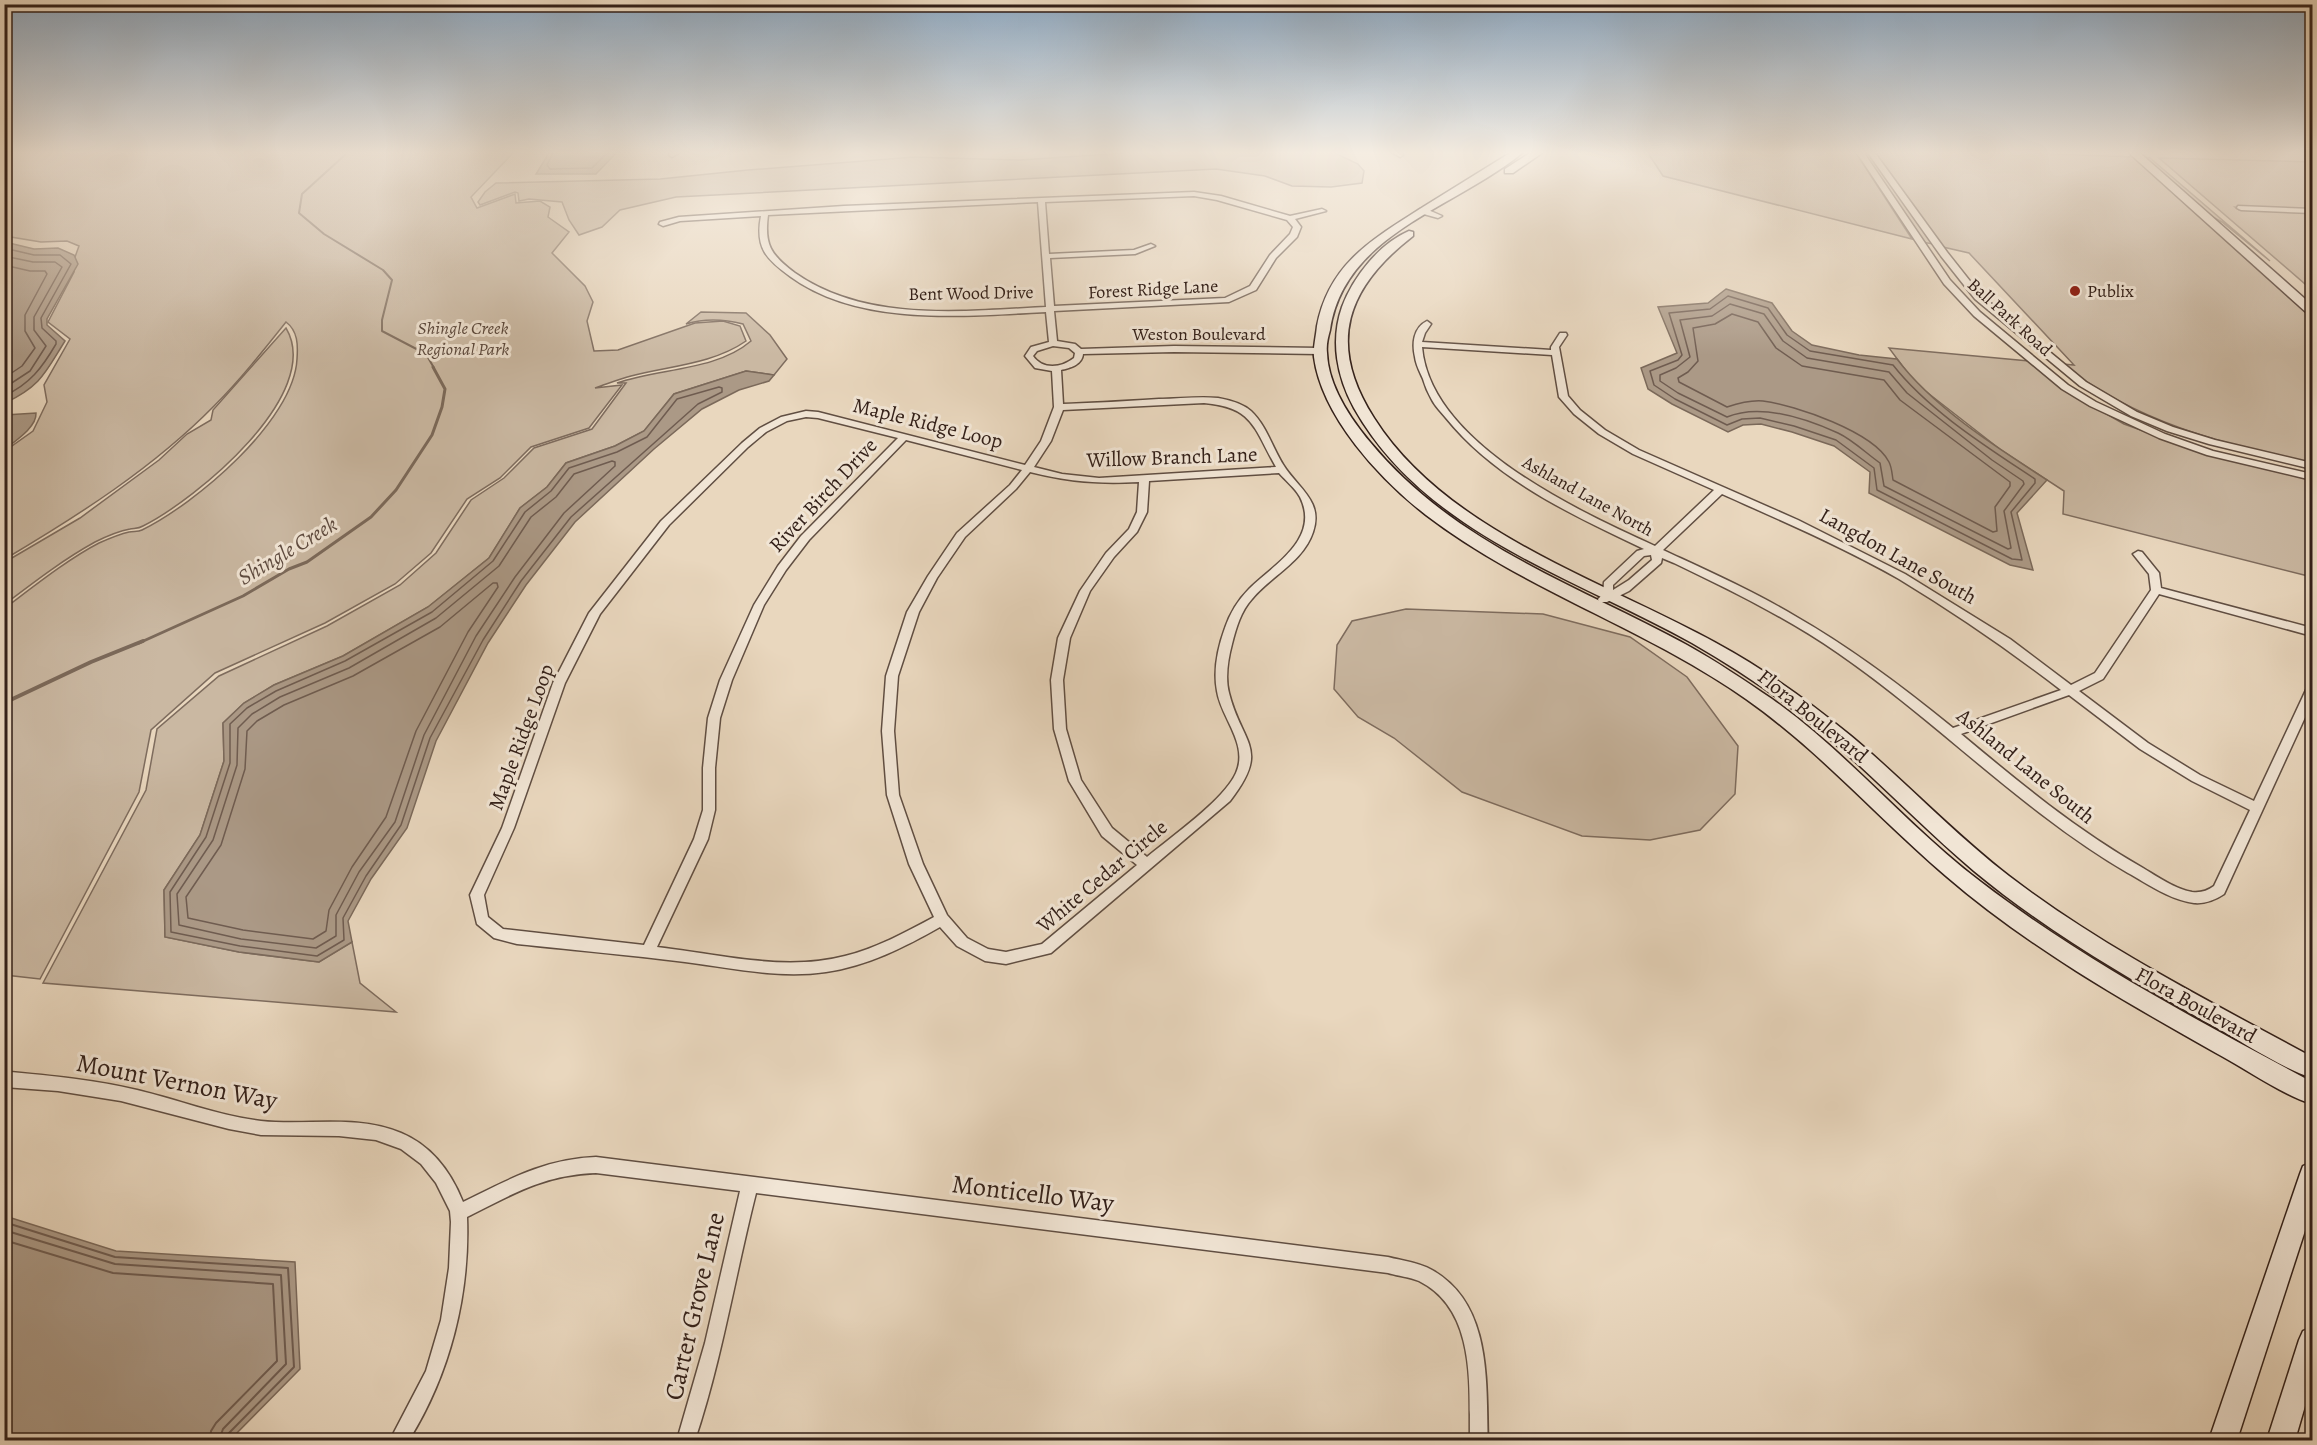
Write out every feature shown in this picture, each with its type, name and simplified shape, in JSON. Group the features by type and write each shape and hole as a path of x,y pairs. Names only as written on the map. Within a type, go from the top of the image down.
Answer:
{"street":[{"path":"663,224 674,220"},
{"name":"Bent Wood Drive","path":"764,220 762,237 773,258 792,276 823,293 850,302 907,312 955,314 1052,309"},
{"path":"1043,220 1053,343"},
{"name":"Forest Ridge Lane","path":"1052,309 1226,300 1242,295 1253,288 1273,257 1294,235 1297,227 1292,220"},
{"name":"Flora Boulevard","path":"1416,220 1374,243 1344,274 1326,310 1319,351 1331,392 1348,424 1373,457 1401,485 1443,519 1477,542 1602,600 1707,644 1798,704 1845,742 1969,856 2086,941 2153,981 2313,1068"},
{"name":"Flora Boulevard","path":"1422,220 1393,244 1361,278 1345,310 1341,332 1341,351 1350,385 1369,423 1392,452 1423,482 1462,513 1692,655 1765,703 1824,750 1937,858 2064,953 2186,1026 2313,1094"},
{"name":"Ball Park Road","path":"1904,220 1960,297 1977,314 2065,387 2123,420 2210,453 2308,476"},
{"name":"Ball Park Road","path":"1920,220 1978,297 2083,384 2134,414 2212,442 2313,466"},
{"path":"2217,220 2313,301"},
{"path":"2222,220 2274,269 2313,311"},
{"path":"1047,256 1135,252 1151,246"},
{"path":"2274,269 2304,287"},
{"path":"1427,324 1419,333 1417,344 1556,353 1556,343 1563,335"},
{"path":"1053,343 1072,346 1079,352 1078,359 1074,363 1056,368 1037,365 1029,356 1034,349 1053,343"},
{"name":"Ashland Lane North","path":"1417,344 1422,370 1436,397 1454,423 1482,451 1551,498 1656,551"},
{"name":"Weston Boulevard","path":"1079,352 1173,349 1319,351"},
{"path":"1319,351 1341,351"},
{"name":"Langdon Lane South","path":"1556,353 1564,397 1584,419 1636,452 1794,522 1901,576 1981,624 2164,759 2257,808"},
{"name":"White Cedar Circle","path":"1056,368 1059,406 1046,441 1013,487 962,535 932,578 913,612 892,676 888,731 893,795 910,851 942,919 962,942 985,955 1006,958 1046,949 1226,798 1240,782 1246,760 1242,736 1223,693 1223,662 1229,627 1250,593 1288,562 1308,538 1310,516 1300,488 1282,470 1246,410 1234,404 1204,400 1059,406"},
{"name":"Maple Ridge Loop","path":"942,919 892,946 851,960 810,968 773,967 648,951 517,938 499,934 482,920 477,895 512,818 559,683 595,613 665,523 763,430 784,419 806,414 818,415 1028,468"},
{"path":"2123,420 2134,414"},
{"name":"River Birch Drive","path":"648,951 701,839 709,810 709,768 714,718 726,680 759,605 782,568 805,538 904,437"},
{"name":"Ball Park Road","path":"2300,463 2308,476"},
{"name":"Willow Branch Lane","path":"1028,468 1062,477 1090,480 1144,480 1282,470"},
{"path":"1144,480 1142,512 1133,530 1110,555 1085,591 1064,638 1057,681 1060,729 1075,781 1107,832 1146,864"},
{"path":"1602,600 1608,584 1641,553 1656,551 1720,490"},
{"path":"1602,600 1623,591 1657,561 1656,551"},
{"name":"Ashland Lane South","path":"1656,551 1753,597 1813,632 1903,692 2019,791 2080,836 2167,888 2193,897 2208,897 2219,890 2313,690"},
{"path":"1952,732 2072,690 2099,676 2156,590 2154,573 2138,554"},
{"path":"1622,571 1637,578"},
{"path":"2156,590 2313,632"},
{"name":"Mount Vernon Way","path":"4,1080 96,1089 245,1125 349,1128 378,1133 398,1139 423,1154 440,1172 459,1213 458,1263 444,1339 430,1381 399,1440"},
{"name":"Monticello Way","path":"459,1213 542,1171 572,1165 596,1165 1388,1265 1427,1276 1458,1302 1475,1342 1479,1440"},
{"path":"2223,1440 2313,1174"},
{"name":"Carter Grove Lane","path":"686,1440 716,1332 737,1230 750,1183"},
{"path":"2281,1440 2313,1340"}],"green space":[{"name":"Shingle Creek Regional Park","path":"5,220 553,220 569,232 552,253 585,286 593,302 587,321 594,351 618,350 695,323 723,321 740,326 746,341 705,360 631,376 595,388 622,385 589,428 531,447 500,478 467,499 431,553 395,584 325,623 215,673 151,730 139,792 40,979 5,975 5,608 75,557 99,543 118,535 142,530 164,518 214,481 261,433 279,408 292,383 297,349 295,334 286,322 224,396 191,429 141,470 88,508 5,559 5,451 33,431 47,402 44,385 70,339 48,322 74,272 75,257 79,246 67,241 41,242 5,236"},
{"path":"569,220 609,220 602,227 579,235"},
{"path":"1839,220 1900,220 1912,239"},
{"path":"1908,220 1916,220 1933,244 1922,242"},
{"path":"1924,220 2205,220 2312,315 2312,463 2245,448 2181,428 2150,416 2090,384 2062,364 2074,365 1969,253 1943,247"},
{"path":"2219,220 2223,220 2270,261"},
{"path":"2231,220 2312,220 2312,290"},
{"path":"701,312 746,313 770,335 787,359 774,375 746,371 674,394 644,431 615,446 566,463 547,487 520,508 489,558 428,607 343,656 274,685 244,703 223,723 224,761 200,835 164,890 165,937 239,952 319,962 352,942 360,983 396,1012 43,983 146,790 157,729 219,676 327,626 400,585 436,553 471,500 504,478 534,448 592,429 626,383 617,383 704,364 737,351 751,341 743,324 714,320 686,324"},
{"path":"286,328 293,354 287,383 272,413 249,442 193,493 166,513 141,527 121,531 95,542 61,563 5,604 5,562 80,518 159,460 187,434 211,420 213,410"},
{"path":"1889,348 2029,361 2061,388 2124,424 2210,455 2312,480 2312,577 2063,514 2064,491 2001,450 1915,383"},
{"path":"1406,609 1543,614 1630,637 1687,677 1738,746 1735,794 1700,830 1650,840 1582,836 1462,792 1394,738 1358,717 1334,689 1337,645 1352,621"}],"water":[{"path":"5,242 34,249 58,248 74,255 78,264 47,319 47,325 65,341 41,378 27,391 5,403"},
{"path":"1726,289 1772,303 1792,331 1812,345 1859,355 1897,359 1928,394 1947,410 2047,480 2017,513 2033,570 2010,565 1869,493 1870,472 1834,446 1761,424 1743,425 1728,432 1672,404 1648,389 1641,368 1677,353 1658,307 1708,303"},
{"path":"746,371 774,375 769,381 739,390 702,409 654,449 575,522 526,585 488,643 436,741 407,828 371,879 348,921 352,942 319,962 239,952 165,937 164,890 200,835 224,761 223,723 244,703 274,685 343,656 428,607 489,558 520,508 547,487 566,463 615,446 644,431 674,394"},
{"path":"36,413 29,428 5,449 5,415"},
{"path":"5,1216 116,1251 295,1262 300,1369 230,1440 5,1440"}],"waterway":[{"name":"Shingle Creek","path":"308,220 324,234 383,270 392,280 382,320 382,331 426,354 434,368"},
{"name":"Shingle Creek","path":"139,643 243,596 289,569 307,562 371,517 396,490 432,435 442,407 445,389 433,367"},
{"name":"Shingle Creek","path":"4,703 91,662 143,641"}],"place":[{"name":"Publix","path":"2075,291"}]}
